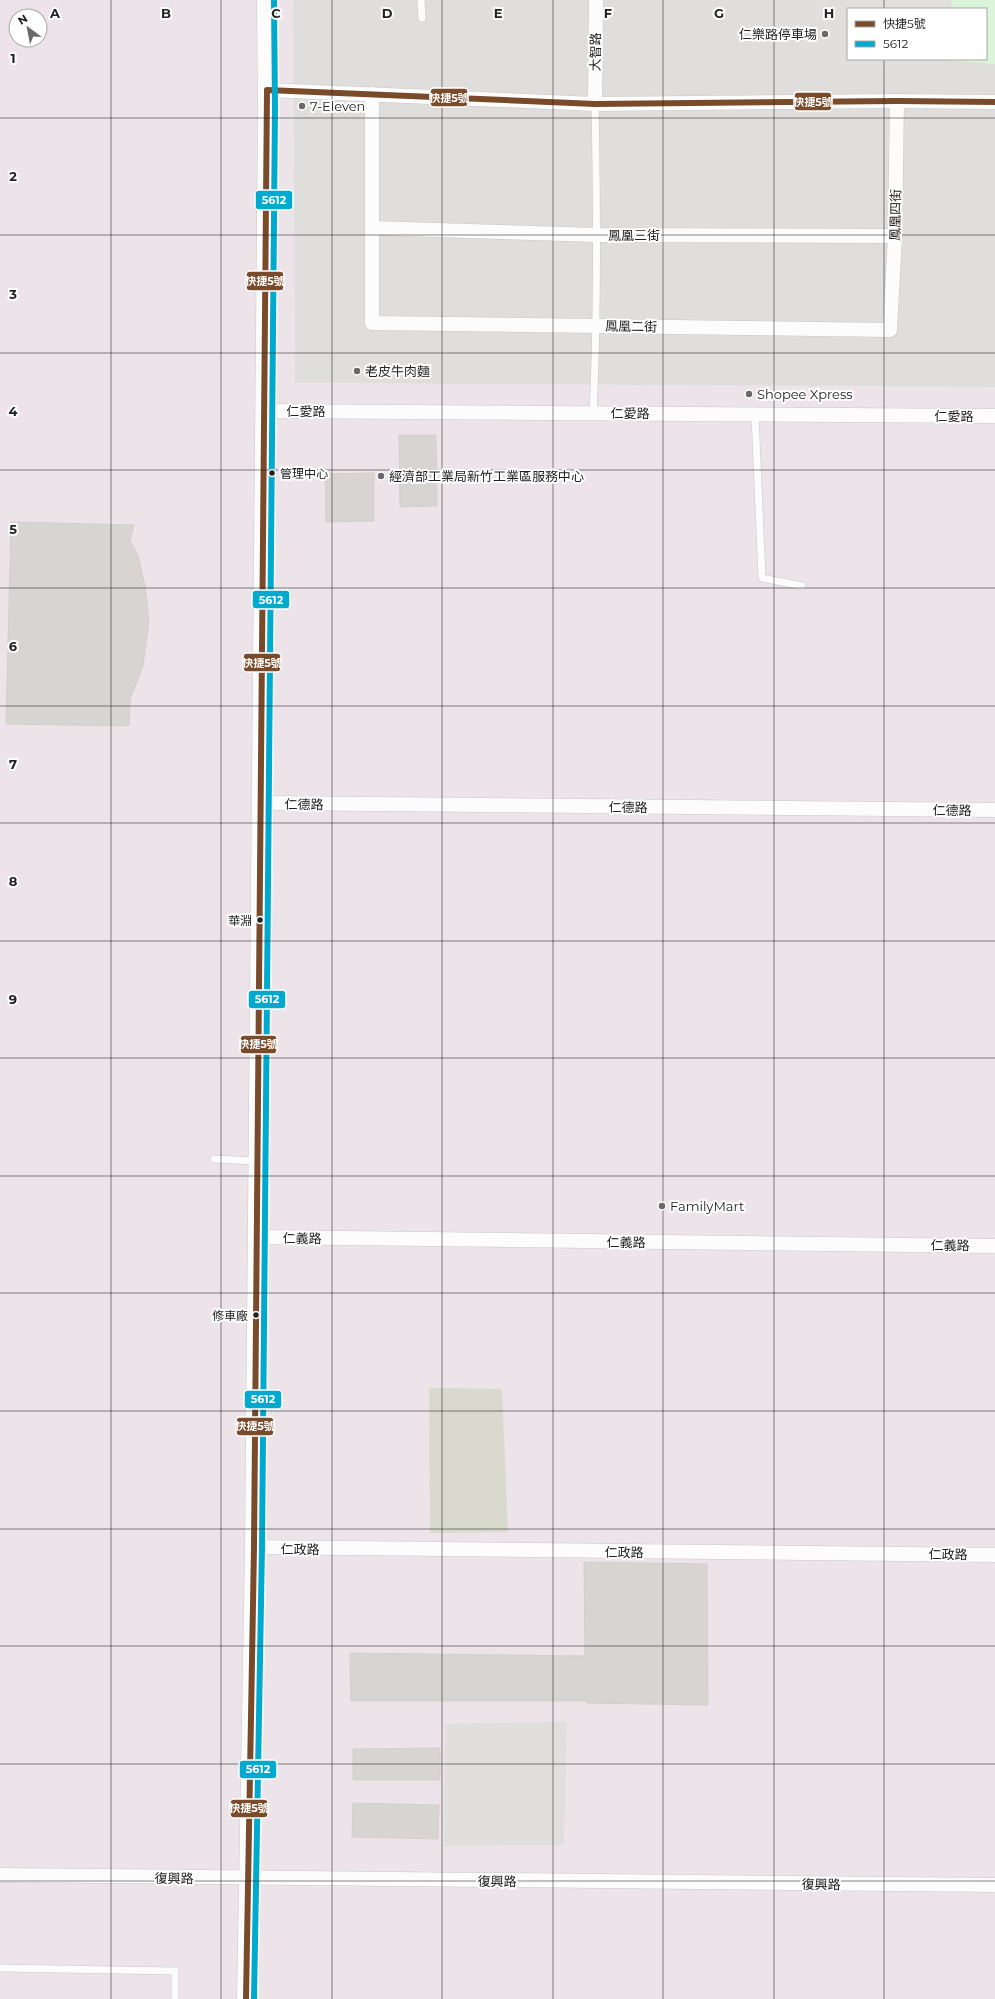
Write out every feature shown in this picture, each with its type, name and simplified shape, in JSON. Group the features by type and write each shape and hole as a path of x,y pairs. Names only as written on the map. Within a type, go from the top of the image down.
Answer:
{"street":[{"path":"246,1999 254,1547 267,90 266,0"},
{"name":"大智路","path":"595,104 596,0"},
{"path":"267,90 595,104 897,101 995,102"},
{"path":"372,94 372,228"},
{"name":"鳳凰四街","path":"890,330 895,236 897,101"},
{"name":"鳳凰三街","path":"372,228 598,235 895,236"},
{"name":"鳳凰二街","path":"372,228 372,323 890,330"},
{"name":"仁愛路","path":"264,411 593,412 755,415 995,416"},
{"name":"仁德路","path":"261,803 995,810"},
{"name":"仁義路","path":"257,1237 995,1246"},
{"name":"仁政路","path":"254,1547 995,1555"},
{"name":"復興路","path":"0,1876 995,1886"}],"lane":[{"path":"422,0 422,18"},
{"path":"593,412 597,326 598,235 595,104"},
{"path":"755,415 762,578 802,586"},
{"path":"214,1159 257,1162"},
{"path":"0,1968 175,1971 175,1999"}],"shaded area":[{"path":"0,0 293,0 295,383 995,387 995,1999 0,1999"},
{"path":"293,0 995,0 995,387 295,383"},
{"name":"仁樂路停車場","path":"800,0 947,0 947,8 847,8 847,60 945,60 945,71 802,74"},
{"path":"429,1388 502,1389 508,1532 430,1533"},
{"path":"567,1721 564,1845 444,1846 445,1724"}],"green space":[{"path":"952,0 995,0 995,64 949,60 987,60 987,8 951,8"}],"building":[{"path":"399,435 436,435 437,506 400,507"},
{"path":"374,473 374,521 326,522 325,474"},
{"path":"11,522 134,525 130,541 138,555 145,586 149,621 143,666 130,699 129,726 6,724"},
{"path":"584,1562 707,1564 708,1705 586,1703 586,1701 351,1701 350,1653 585,1656"},
{"path":"440,1748 440,1780 353,1780 353,1749"},
{"path":"353,1803 439,1805 438,1839 352,1837"}],"transit line":[{"name":"5612","path":"254,1999 262,1547 275,108 274,0"},
{"name":"快捷5號","path":"267,90 595,104 897,101 995,102"},
{"name":"快捷5號","path":"246,1999 254,1547 267,90"}],"place":[{"name":"仁樂路停車場","path":"825,34"},
{"name":"7-Eleven","path":"302,106"},
{"name":"老皮牛肉麵","path":"357,371"},
{"name":"Shopee Xpress","path":"749,394"},
{"name":"管理中心","path":"272,473"},
{"name":"經濟部工業局新竹工業區服務中心","path":"381,476"},
{"name":"華淵","path":"260,920"},
{"name":"FamilyMart","path":"662,1206"},
{"name":"修車廠","path":"256,1315"}]}
